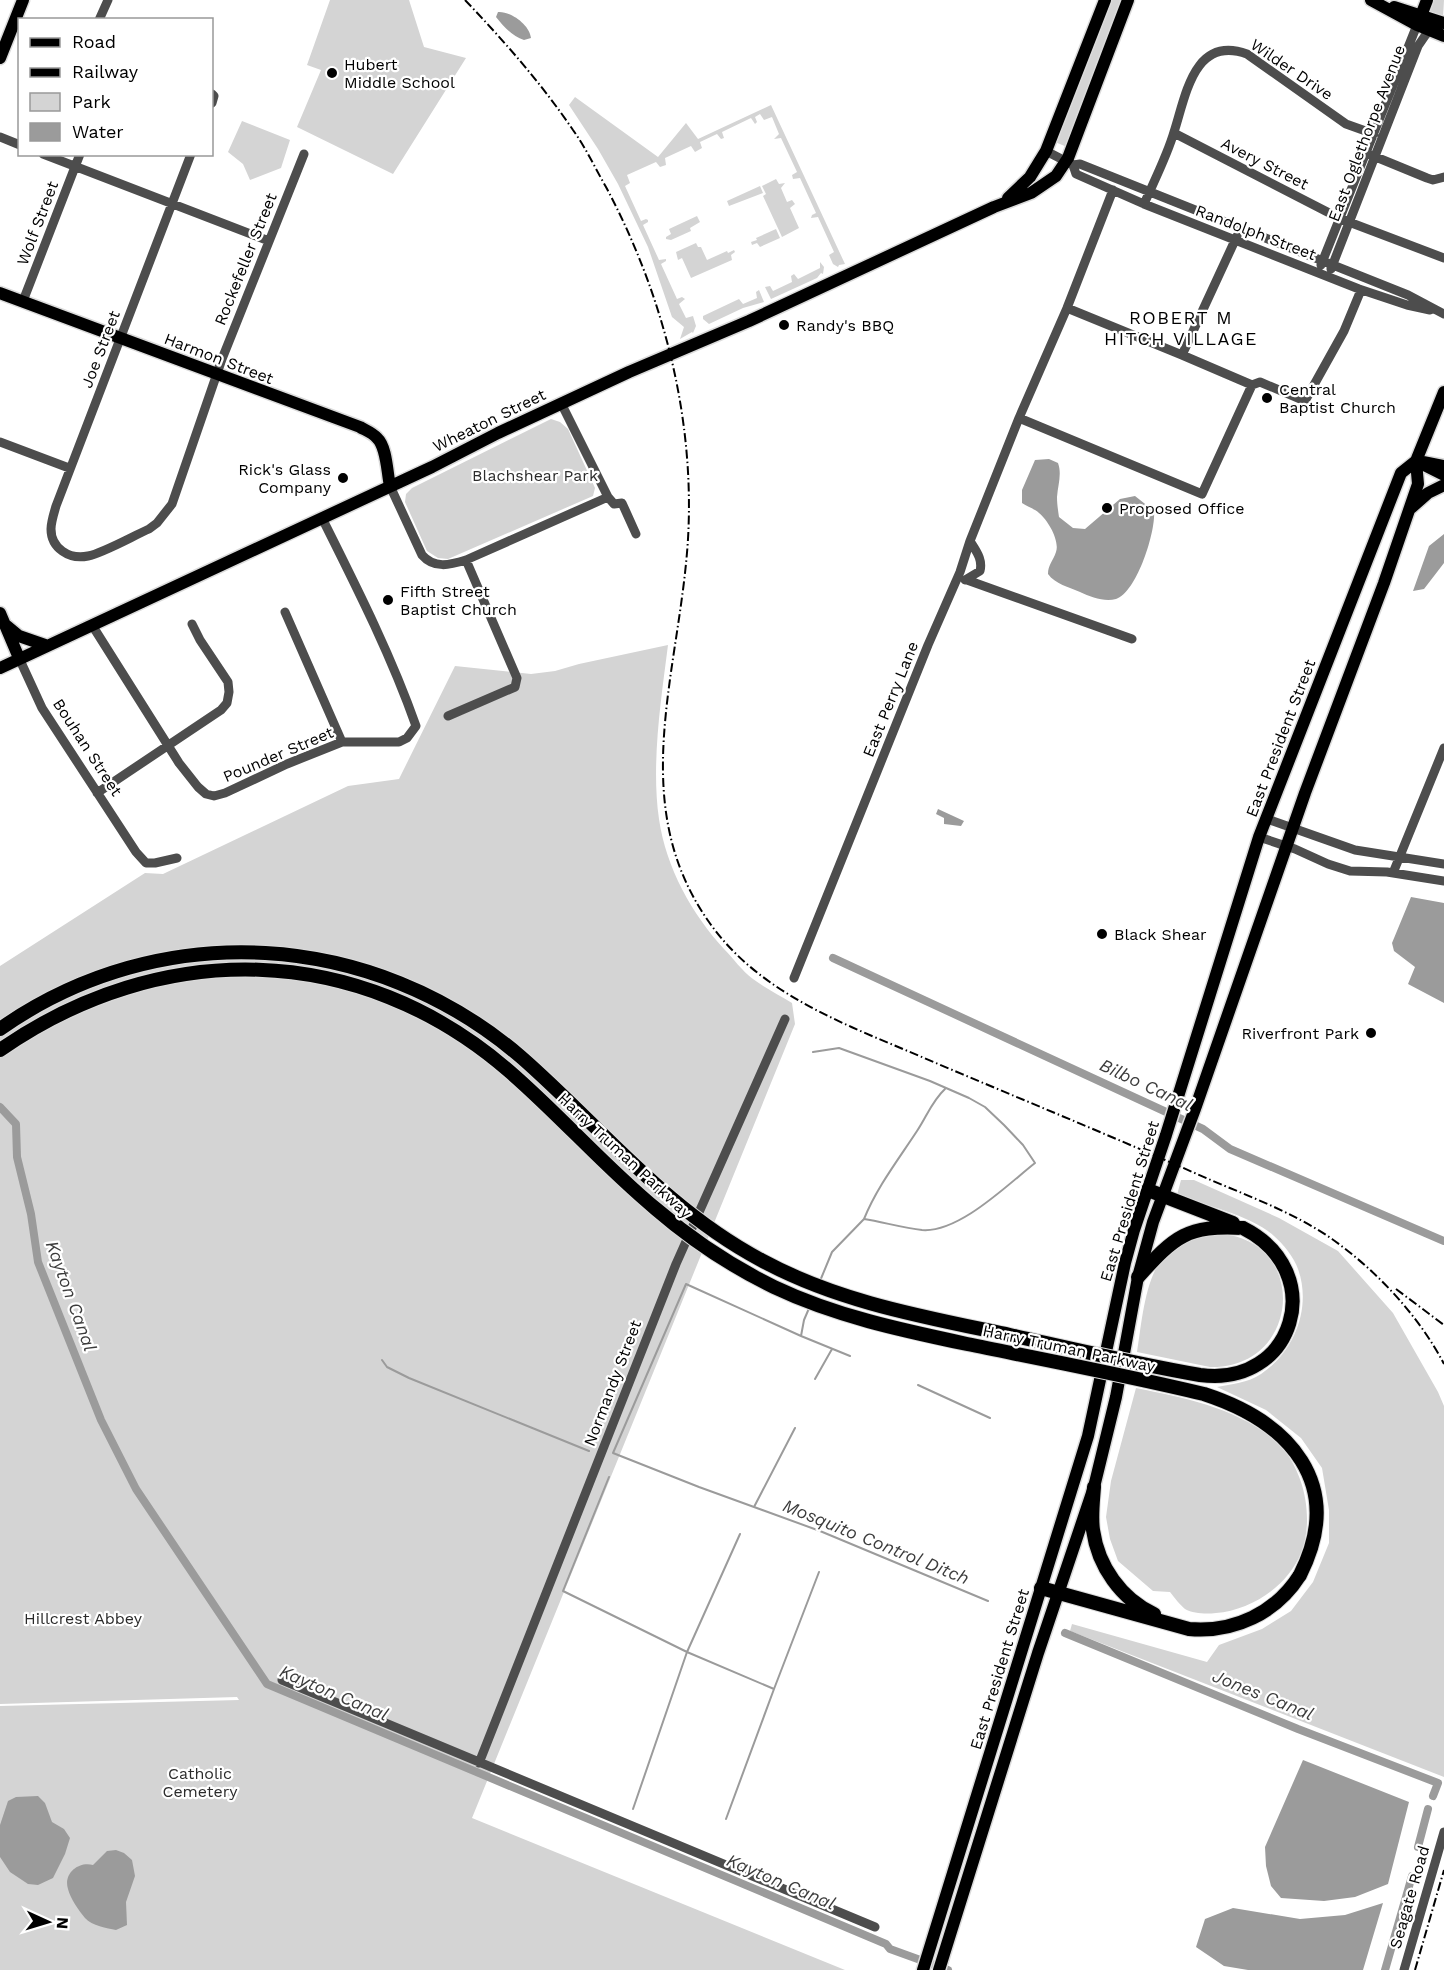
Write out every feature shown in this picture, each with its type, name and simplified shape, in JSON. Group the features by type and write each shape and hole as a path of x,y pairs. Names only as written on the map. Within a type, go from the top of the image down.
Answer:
{"highway":[{"name":"Harry Truman Parkway","path":"0,1029 41,1004 95,979 153,961 182,956 273,952 362,969 419,991 472,1020 527,1063 673,1201 733,1244 782,1271 834,1293 887,1309 1200,1375 1228,1376 1250,1369 1273,1351 1290,1321 1293,1294 1285,1266 1265,1241 1244,1228 1148,1190"},
{"name":"Harry Truman Parkway","path":"0,1050 49,1019 101,995 129,985 185,973 243,969 281,971 329,979 385,995 437,1019 486,1051 530,1089 654,1208 724,1259 775,1287 828,1309 883,1326 1204,1394 1233,1404 1272,1427 1292,1446 1308,1473 1312,1486 1317,1516 1316,1530 1308,1560 1285,1595 1252,1619 1226,1628 1189,1629"},
{"path":"1138,1277 1161,1252 1181,1236 1203,1228 1244,1228"},
{"path":"1094,1487 1093,1531 1100,1556 1109,1575 1124,1594 1143,1609 1189,1629"},
{"path":"1041,1588 1189,1629"}],"main road":[{"path":"19,18 23,0"},
{"name":"Wheaton Street","path":"994,207 1023,186 1046,152 1105,0"},
{"path":"1069,161 1128,0"},
{"path":"1372,0 1419,20 1441,22"},
{"name":"East Oglethorpe Avenue","path":"1419,20 1427,0"},
{"name":"East Oglethorpe Avenue","path":"1429,30 1441,22 1444,8"},
{"path":"1419,20 1429,30 1444,36"},
{"path":"0,58 16,29"},
{"name":"Wheaton Street","path":"0,668 45,645 390,486 561,403 749,321 994,207 1041,188 1069,161"},
{"name":"Harmon Street","path":"0,293 360,427 378,438 385,452 390,486"},
{"name":"East President Street","path":"940,1966 1058,1593 1094,1487 1116,1396 1138,1277 1153,1222 1195,1109 1286,847 1384,583 1418,484 1416,461 1444,392"},
{"path":"1416,461 1444,466"},
{"path":"1416,461 1444,475"},
{"name":"East President Street","path":"925,1965 1088,1436 1125,1263 1259,837 1401,473 1416,461"},
{"path":"1408,511 1428,493 1444,485"},
{"path":"2,619 19,636 45,645"},
{"name":"Bouhan Street","path":"2,619 19,658"}],"street":[{"path":"100,18 108,0"},
{"name":"East Oglethorpe Avenue","path":"1370,155 1374,134 1419,20"},
{"name":"East Oglethorpe Avenue","path":"1319,272 1328,262 1370,155 1418,46 1429,30"},
{"name":"Wilder Drive","path":"1144,204 1174,133 1181,104 1199,66 1213,53 1236,50 1247,54 1346,124 1374,134"},
{"name":"Avery Street","path":"1174,133 1345,220 1444,258"},
{"path":"0,137 18,144"},
{"name":"Randolph Street","path":"1046,152 1328,262 1408,295 1441,312"},
{"name":"Rockefeller Street","path":"64,552 76,556 88,556 149,529 172,504 222,359 304,154"},
{"path":"1370,155 1433,180 1444,177"},
{"path":"49,156 268,241"},
{"name":"Wolf Street","path":"23,302 79,156"},
{"name":"Joe Street","path":"64,552 54,543 51,529 56,506 190,156"},
{"name":"Randolph Street","path":"1069,161 1076,174 1144,204 1361,290 1407,305 1441,312"},
{"path":"1113,190 1067,308 1019,418 1202,494 1252,385"},
{"path":"1182,355 1241,229"},
{"name":"East Oglethorpe Avenue","path":"1328,262 1329,276"},
{"path":"1067,308 1252,385 1260,382 1305,401 1344,332 1361,290"},
{"path":"561,403 608,497 614,504 622,503 636,534"},
{"name":"East Perry Lane","path":"794,978 956,580 1019,418"},
{"path":"0,442 69,468"},
{"path":"390,486 422,555 428,562 439,565 452,565 466,560 608,497"},
{"name":"Pounder Street","path":"92,625 179,764 206,794 214,796 225,793 342,742 399,742 407,738 416,726 393,664 322,518"},
{"path":"967,580 980,571 981,565 979,556 970,541"},
{"path":"448,716 515,687 517,678 466,560"},
{"path":"956,580 967,580 1132,639"},
{"path":"285,612 342,742"},
{"path":"97,793 221,710 227,703 228,682 192,624"},
{"name":"Bouhan Street","path":"19,658 42,708 146,863 177,858"},
{"path":"1394,873 1444,748"},
{"path":"1266,819 1345,848 1444,864"},
{"path":"1259,837 1350,871 1394,873 1444,881"},
{"name":"Normandy Street","path":"479,1763 676,1264 785,1019"},
{"path":"282,1680 874,1927"},
{"name":"Seagate Road","path":"1404,1970 1444,1832"}],"green space":[{"path":"330,0 409,0 424,47 466,58 393,174 297,127 321,70 307,65"},
{"path":"1110,0 1124,0 1067,147 1055,142"},
{"path":"1421,0 1444,0 1443,18 1418,9"},
{"path":"575,97 658,157 686,123 698,139 771,105 845,264 838,267 833,264 829,255 834,252 818,217 811,218 816,213 800,178 793,179 792,175 797,172 781,138 774,139 779,134 772,117 764,120 760,114 755,117 757,122 755,124 751,118 722,132 724,138 721,139 717,134 700,142 702,148 695,152 691,146 665,158 666,165 660,167 656,162 627,175 630,183 625,186 641,221 648,220 643,225 659,260 666,259 661,264 677,299 682,297 685,299 679,304 686,318 693,316 696,326 693,333 680,339 684,327 672,317 648,247 618,184 569,105"},
{"path":"242,121 290,140 281,168 250,180 243,164 228,152"},
{"path":"776,179 779,184 785,183 781,188 787,202 792,200 795,204 790,208 799,228 782,237 763,196 766,194 762,186"},
{"path":"760,186 763,193 729,206 727,201"},
{"path":"697,216 700,222 690,228 691,231 671,240 666,239 671,234 669,229"},
{"path":"776,229 780,238 760,247 757,243 752,245 751,242 757,240 756,238"},
{"path":"696,243 698,247 701,247 707,260 727,251 728,253 734,250 735,252 731,255 732,260 691,278 682,258 678,260 676,252"},
{"path":"820,262 824,267 823,274 771,299 765,287 770,286 773,291 792,282 791,276 794,274 798,279 820,268"},
{"path":"759,290 764,302 743,308 709,324 703,319 703,316 739,299 743,304 757,298 756,292"},
{"name":"Blachshear Park","path":"551,419 560,422 568,429 595,488 593,496 448,559 438,558 427,551 405,502 406,494 412,488"},
{"path":"668,645 658,732 656,776 659,819 668,855 682,889 701,921 749,976 792,1003 795,1024 472,1818 845,1970 0,1970 0,1706 239,1700 237,1697 0,1704 0,966 145,873 163,874 348,786 399,779 455,666 531,674 555,671"},
{"path":"1181,1180 1194,1180 1279,1218 1338,1251 1393,1313 1438,1392 1444,1406 1444,1777 1070,1631 1072,1624 1207,1662 1219,1645 1262,1629 1291,1611 1313,1582 1329,1543 1329,1510 1322,1468 1301,1438 1266,1410 1217,1387 1256,1377 1273,1365 1283,1354 1297,1328 1301,1314 1302,1284 1296,1264 1284,1247 1265,1229 1241,1217 1177,1195"},
{"path":"1210,1234 1229,1235 1255,1245 1272,1262 1281,1283 1283,1307 1276,1330 1261,1349 1239,1362 1210,1367 1137,1352 1146,1297 1155,1269 1171,1250"},
{"path":"1136,1388 1191,1400 1243,1419 1275,1440 1291,1459 1299,1476 1305,1499 1306,1536 1295,1565 1278,1586 1267,1594 1229,1611 1209,1614 1192,1612 1185,1609 1170,1592 1153,1591 1118,1561 1110,1539 1106,1517 1111,1481"}],"water":[{"path":"498,12 519,20 527,28 531,38 524,40 512,33 496,17"},
{"path":"1049,459 1058,463 1059,467 1057,497 1059,517 1073,528 1085,529 1120,499 1135,496 1154,511 1152,532 1144,560 1131,585 1124,594 1116,599 1089,596 1058,583 1048,574 1057,547 1055,537 1042,516 1022,503 1022,490 1035,460"},
{"path":"1444,534 1444,563 1424,589 1413,591 1429,546"},
{"path":"938,809 964,821 961,826 944,824 944,818 936,814"},
{"path":"1411,897 1444,903 1444,1003 1408,984 1415,967 1394,951 1392,943"},
{"path":"1303,1760 1409,1802 1388,1884 1355,1897 1324,1901 1281,1898 1271,1886 1266,1866 1265,1847"},
{"path":"38,1796 45,1803 52,1822 64,1829 70,1838 53,1878 38,1885 28,1884 10,1872 0,1857 0,1825 8,1801 16,1797"},
{"path":"116,1850 132,1860 135,1876 126,1902 127,1925 116,1930 88,1921 69,1893 67,1883 73,1870 82,1865 93,1865 107,1851"},
{"path":"1383,1903 1363,1970 1248,1970 1224,1966 1196,1947 1205,1919 1233,1908 1300,1919 1345,1915"}],"waterway":[{"name":"Bilbo Canal","path":"833,958 1203,1129 1230,1149 1444,1241"},
{"path":"813,1052 839,1048 930,1081 969,1098 985,1107 1004,1125 1023,1145 1035,1163 982,1206 967,1216 936,1229 922,1230 864,1219 881,1185 945,1089"},
{"name":"Kayton Canal","path":"0,1107 16,1124 17,1157 31,1214 38,1262 101,1420 136,1489 267,1684 886,1944 890,1949 948,1970"},
{"path":"820,1281 832,1252 864,1219"},
{"name":"Mosquito Control Ditch","path":"810,1306 801,1336 686,1284 613,1453 820,1531 988,1601"},
{"path":"801,1336 850,1356"},
{"path":"815,1379 832,1349"},
{"name":"Mosquito Control Ditch","path":"382,1360 387,1367 409,1378 589,1451"},
{"path":"918,1385 990,1418"},
{"name":"Mosquito Control Ditch","path":"754,1507 795,1428"},
{"name":"Mosquito Control Ditch","path":"609,1477 563,1591 687,1652 740,1534"},
{"name":"Mosquito Control Ditch","path":"633,1809 687,1652 774,1689 819,1572"},
{"name":"Jones Canal","path":"1065,1633 1298,1729 1438,1783 1433,1796"},
{"name":"Mosquito Control Ditch","path":"726,1819 774,1689"},
{"name":"Jones Canal","path":"1418,1847 1428,1809"},
{"name":"Jones Canal","path":"1385,1970 1412,1876"}],"railway":[{"path":"465,0 535,79 578,137 606,187 644,270 671,357 680,402 689,493 688,539 683,588 664,735 663,783 669,831 684,877 709,922 749,965 796,999 822,1013 1266,1204 1317,1229 1349,1252 1381,1280 1422,1329 1444,1364"},
{"path":"1396,1289 1444,1325"},
{"path":"1415,1970 1444,1870"}],"place":[{"name":"Hubert Middle School","path":"332,73"},
{"name":"Randy's BBQ","path":"784,325"},
{"name":"Central Baptist Church","path":"1267,398"},
{"name":"Rick's Glass Company","path":"343,478"},
{"name":"Proposed Office","path":"1107,508"},
{"name":"Fifth Street Baptist Church","path":"388,600"},
{"name":"Black Shear","path":"1102,934"},
{"name":"Riverfront Park","path":"1371,1033"}],"district":[{"name":"ROBERT M HITCH VILLAGE","path":"1181,328"}],"park label":[{"name":"Hillcrest Abbey","path":"83,1618"},
{"name":"Catholic Cemetery","path":"200,1782"}]}
